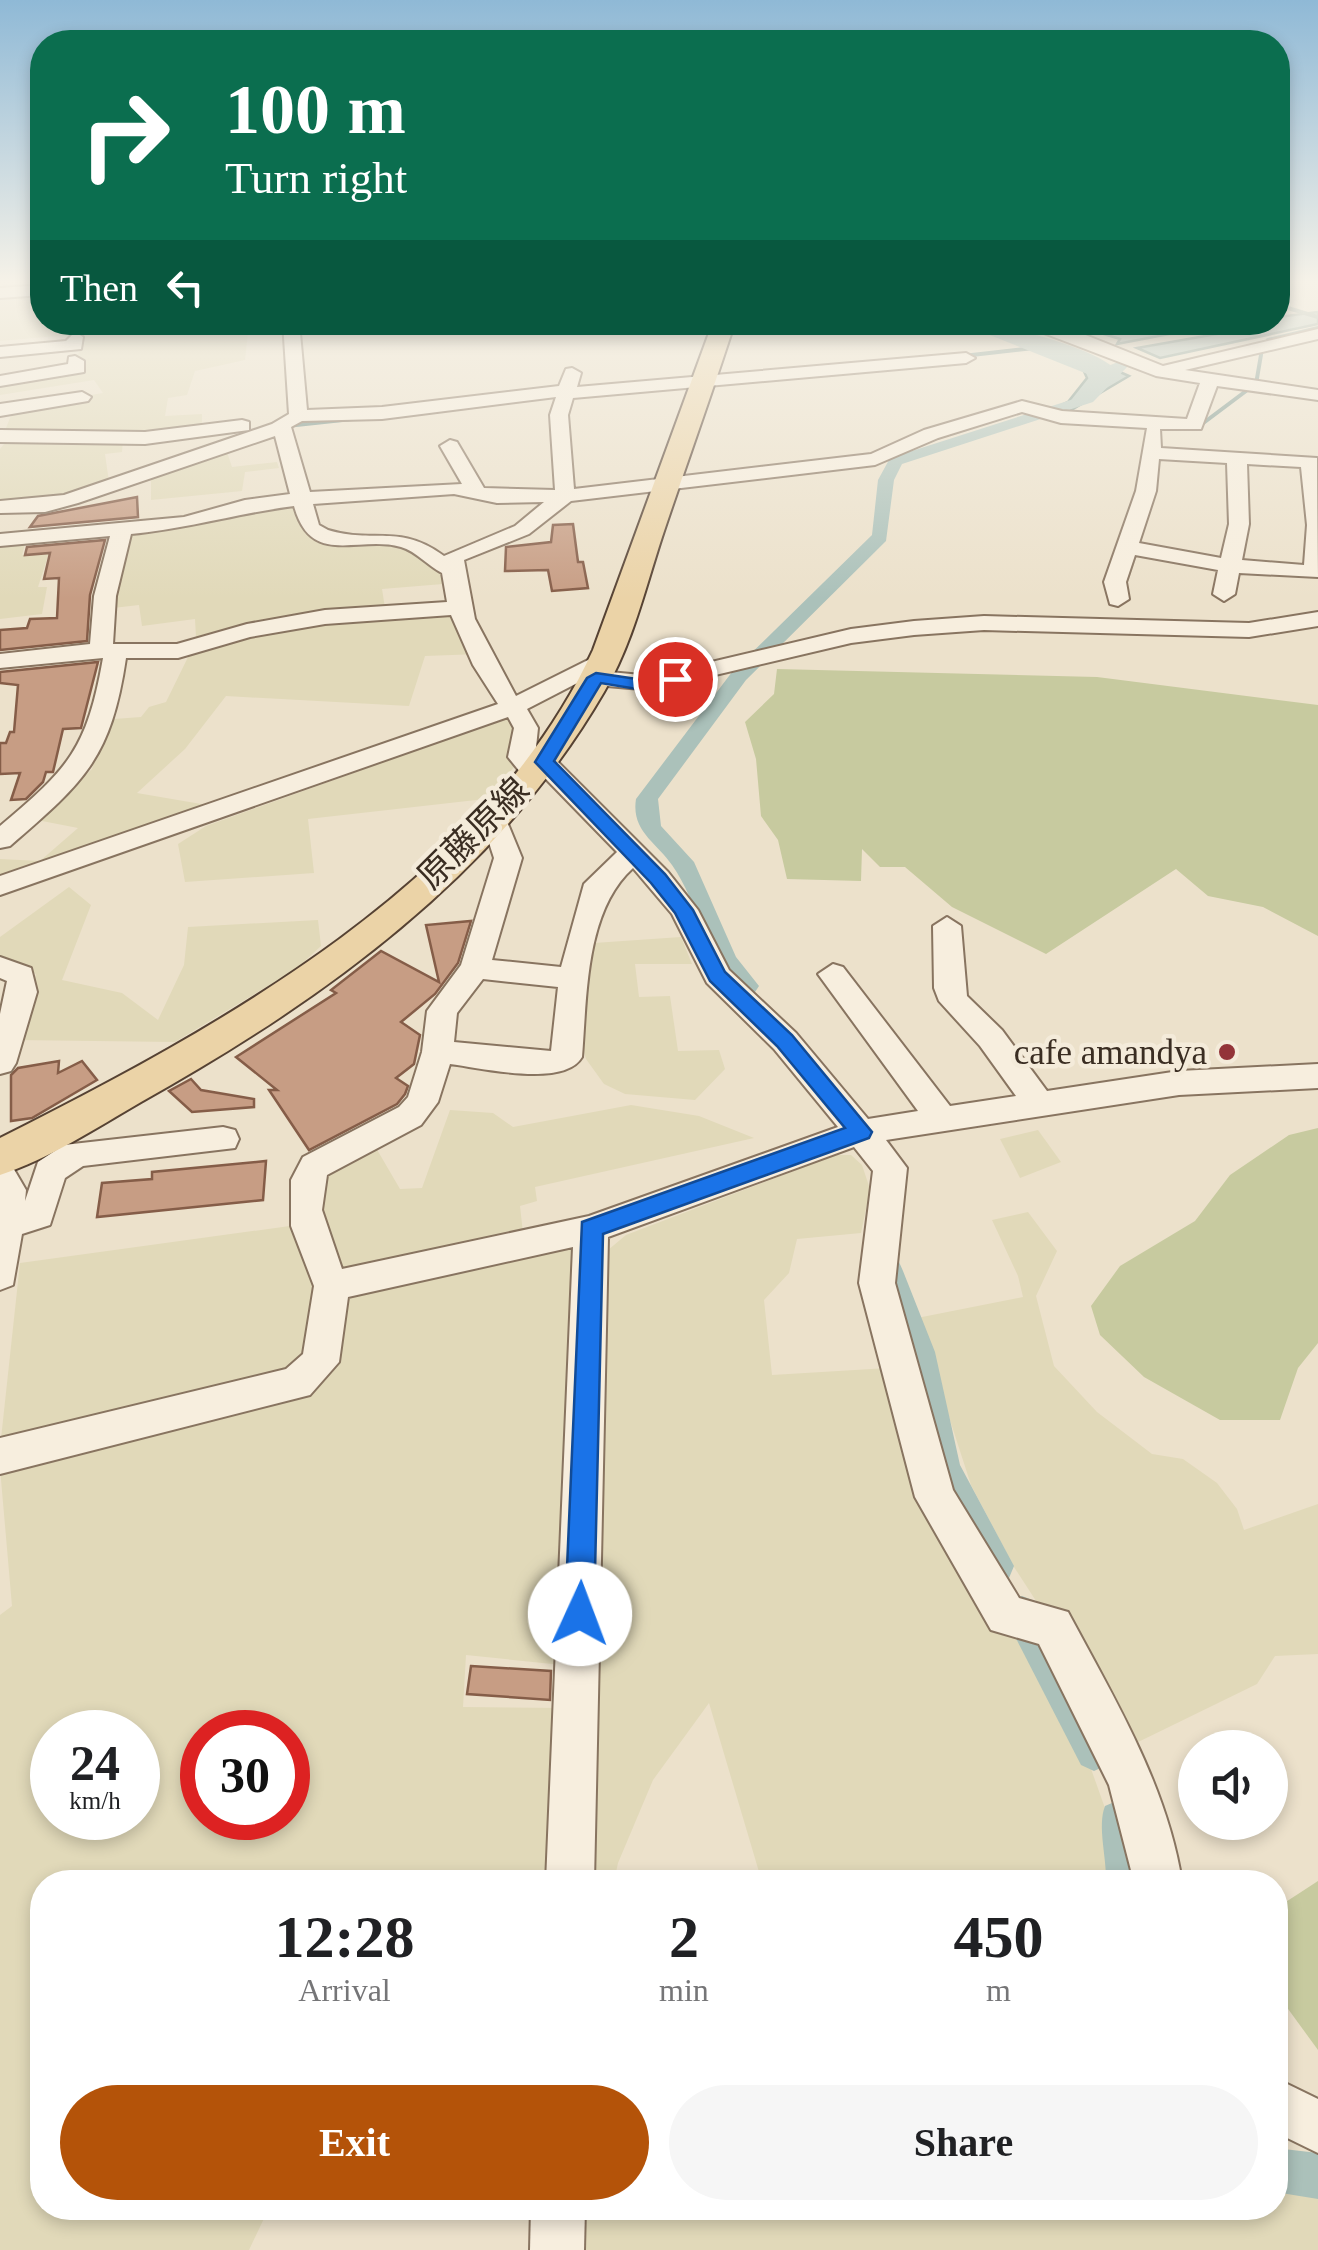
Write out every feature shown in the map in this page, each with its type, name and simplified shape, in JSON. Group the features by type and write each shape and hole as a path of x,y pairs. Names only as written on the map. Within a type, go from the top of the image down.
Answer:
{"main road":[{"name":"原藤原線","path":"0,1158 118,1099 223,1039 346,951 494,818 539,767 600,668 702,389"}],"street":[{"path":"288,389 286,423 310,528 323,538 414,544 451,569"},
{"path":"0,436 145,438 595,389"},
{"path":"1190,456 1194,425 1207,389"},
{"path":"1279,389 1318,394"},
{"path":"565,496 559,415 567,391"},
{"path":"0,410 82,398"},
{"path":"0,540 185,523 245,506 302,499 474,488 497,497 565,496 875,459 931,434 1022,406 1050,414 1194,425"},
{"path":"0,507 71,500 286,423"},
{"path":"1118,599 1115,582 1146,492 1154,423"},
{"path":"450,446 454,460 470,474 474,488"},
{"path":"1127,547 1230,566 1314,572 1318,525 1310,462 1150,453"},
{"path":"1224,594 1239,524 1237,458"},
{"path":"565,496 522,530 466,549 454,557 451,569 456,608 526,728 521,756 539,767 634,852 684,910 717,976 785,1040 890,1168 877,1283 935,1497 1006,1615 1053,1627 1135,1790 1153,1840 1157,1870"},
{"path":"0,840 81,771 106,721 105,596 122,530"},
{"path":"0,661 178,650 247,631 325,617 456,608"},
{"path":"0,886 512,708 600,668 652,684 851,636 914,628 984,623 1249,630 1318,618"},
{"path":"0,1456 297,1383 320,1362 332,1286 308,1228 306,1179 315,1166 410,1116 422,1102 438,1052 442,1011 475,968 508,858 494,818"},
{"path":"438,1052 554,1064 566,1057 574,978 598,884 634,852"},
{"path":"947,926 949,988 954,1000 991,1038 1040,1106"},
{"path":"0,967 21,974 22,992 0,1063"},
{"path":"475,968 574,978"},
{"path":"833,974 944,1120"},
{"path":"332,1286 591,1229 860,1132 1179,1083 1318,1076"},
{"path":"5,1225 38,1215 50,1171 76,1154 223,1140"},
{"path":"0,1175 9,1190 0,1275"},
{"path":"570,1870 591,1229"},
{"path":"1288,2111 1318,2127"},
{"path":"557,2250 558,2220"}],"shaded area":[{"path":"0,389 38,389 0,395"},
{"path":"100,389 189,389 187,395 168,398 165,416 202,414 202,427 123,440 122,452 105,454 109,482 64,499 0,504 0,449 9,438 4,433 14,408 103,393"},
{"path":"226,449 232,467 277,462 279,468 245,472 242,491 151,500 151,474"},
{"path":"297,502 304,527 405,545 440,568 443,584 382,589 385,608 208,639 196,637 195,619 142,626 139,605 113,608 129,532"},
{"path":"26,541 22,555 49,553 38,587 47,587 42,614 0,619 0,543"},
{"path":"452,610 479,654 425,656 409,706 226,696 185,749 137,793 207,805 0,879 0,859 40,861 78,828 37,820 92,769 99,745 114,719 141,717 149,707 166,702 191,651 319,620"},
{"path":"511,716 520,723 515,766 485,799 308,819 314,873 185,882 178,844 206,826"},
{"path":"69,887 91,905 62,980 122,993 158,1020 184,965 188,927 318,920 321,946 296,969 175,1042 15,1040 36,974 0,962 0,937"},
{"path":"681,937 692,964 635,964 639,997 670,996 678,1051 719,1050 725,1069 695,1100 625,1094 604,1084 586,1059 578,1034 579,1001 594,943"},
{"path":"631,1105 699,1116 754,1138 535,1187 537,1201 520,1206 523,1233 342,1276 317,1234 312,1179 372,1141 400,1189 422,1188 450,1110 493,1113 513,1127"},
{"path":"1038,1130 1061,1162 1020,1178 1000,1139"},
{"path":"835,1155 851,1155 862,1165 870,1189 861,1233 797,1239 789,1273 764,1300 772,1375 888,1368 1090,1766 1111,1825 1112,1870 758,1870 709,1703 653,1780 617,1870 585,1870 608,1250 626,1235"},
{"path":"1028,1212 1057,1251 1036,1296 1054,1366 1097,1412 1152,1454 1183,1459 1217,1483 1237,1509 1244,1530 1318,1504 1318,1654 1275,1656 1257,1684 1130,1746 1014,1567 971,1485 917,1318 1023,1297 1018,1276 992,1220"},
{"path":"297,1225 321,1278 317,1337 291,1376 0,1448 20,1263"},
{"path":"581,1237 562,1665 466,1655 463,1707 562,1708 555,1870 30,1870 30,2220 263,2220 249,2250 0,2250 0,1615 12,1606 0,1468 283,1395 352,1292"},
{"path":"1288,2181 1318,2187 1318,2250 582,2250 583,2220 1288,2220"}],"green space":[{"path":"777,669 1097,677 1318,705 1318,936 1263,907 1208,896 1176,869 1046,954 952,907 905,867 880,867 862,849 861,881 787,879 778,840 761,816 756,759 745,722 774,694"},
{"path":"1318,1128 1318,1343 1298,1368 1280,1420 1220,1420 1144,1377 1100,1335 1091,1306 1120,1266 1195,1221 1230,1175 1289,1135"},
{"path":"1318,1881 1318,2050 1288,2009 1288,1901"}],"water":[{"path":"1078,389 1107,389 1063,415 1049,411 1068,402"}],"building":[{"path":"137,497 138,517 30,527 38,516"},
{"path":"573,524 578,562 583,562 588,588 552,591 548,570 505,571 506,547 551,542 553,525"},
{"path":"105,540 90,595 87,641 0,650 0,630 27,628 30,619 57,618 59,578 44,579 50,553 25,555 27,547"},
{"path":"98,662 81,728 63,729 53,772 46,772 43,782 26,799 11,800 20,773 0,774 0,743 6,743 10,732 14,732 18,685 0,683 0,672"},
{"path":"471,921 458,963 435,994 401,1022 420,1035 414,1064 396,1078 408,1086 405,1094 397,1104 309,1150 269,1090 277,1090 236,1057 336,993 331,990 381,951 439,982 426,925"},
{"path":"59,1061 58,1073 82,1061 97,1080 32,1118 11,1121 11,1075 18,1068"},
{"path":"191,1079 201,1090 254,1099 254,1107 192,1112 169,1091"},
{"path":"266,1161 263,1200 97,1217 102,1183 152,1179 152,1172"},
{"path":"471,1666 551,1671 550,1700 467,1694"}],"waterway":[{"path":"746,986 717,943 682,862 650,827 645,810 647,799 739,676 880,537 884,489 896,461 1088,399 1096,389"},
{"path":"1202,424 1249,389"},
{"path":"287,426 352,419"},
{"path":"888,1271 919,1352 944,1468 997,1566"},
{"path":"1022,1613 1094,1752"},
{"path":"1119,1820 1127,1850 1126,1870"},
{"path":"1288,2172 1318,2176"}],"place":[{"name":"cafe amandya","path":"1227,1052"}],"route":[{"path":"580,1614 591,1229 779,1158 860,1132 785,1040 717,976 684,910 658,878 544,762 596,678 637,684 675,679"}]}
